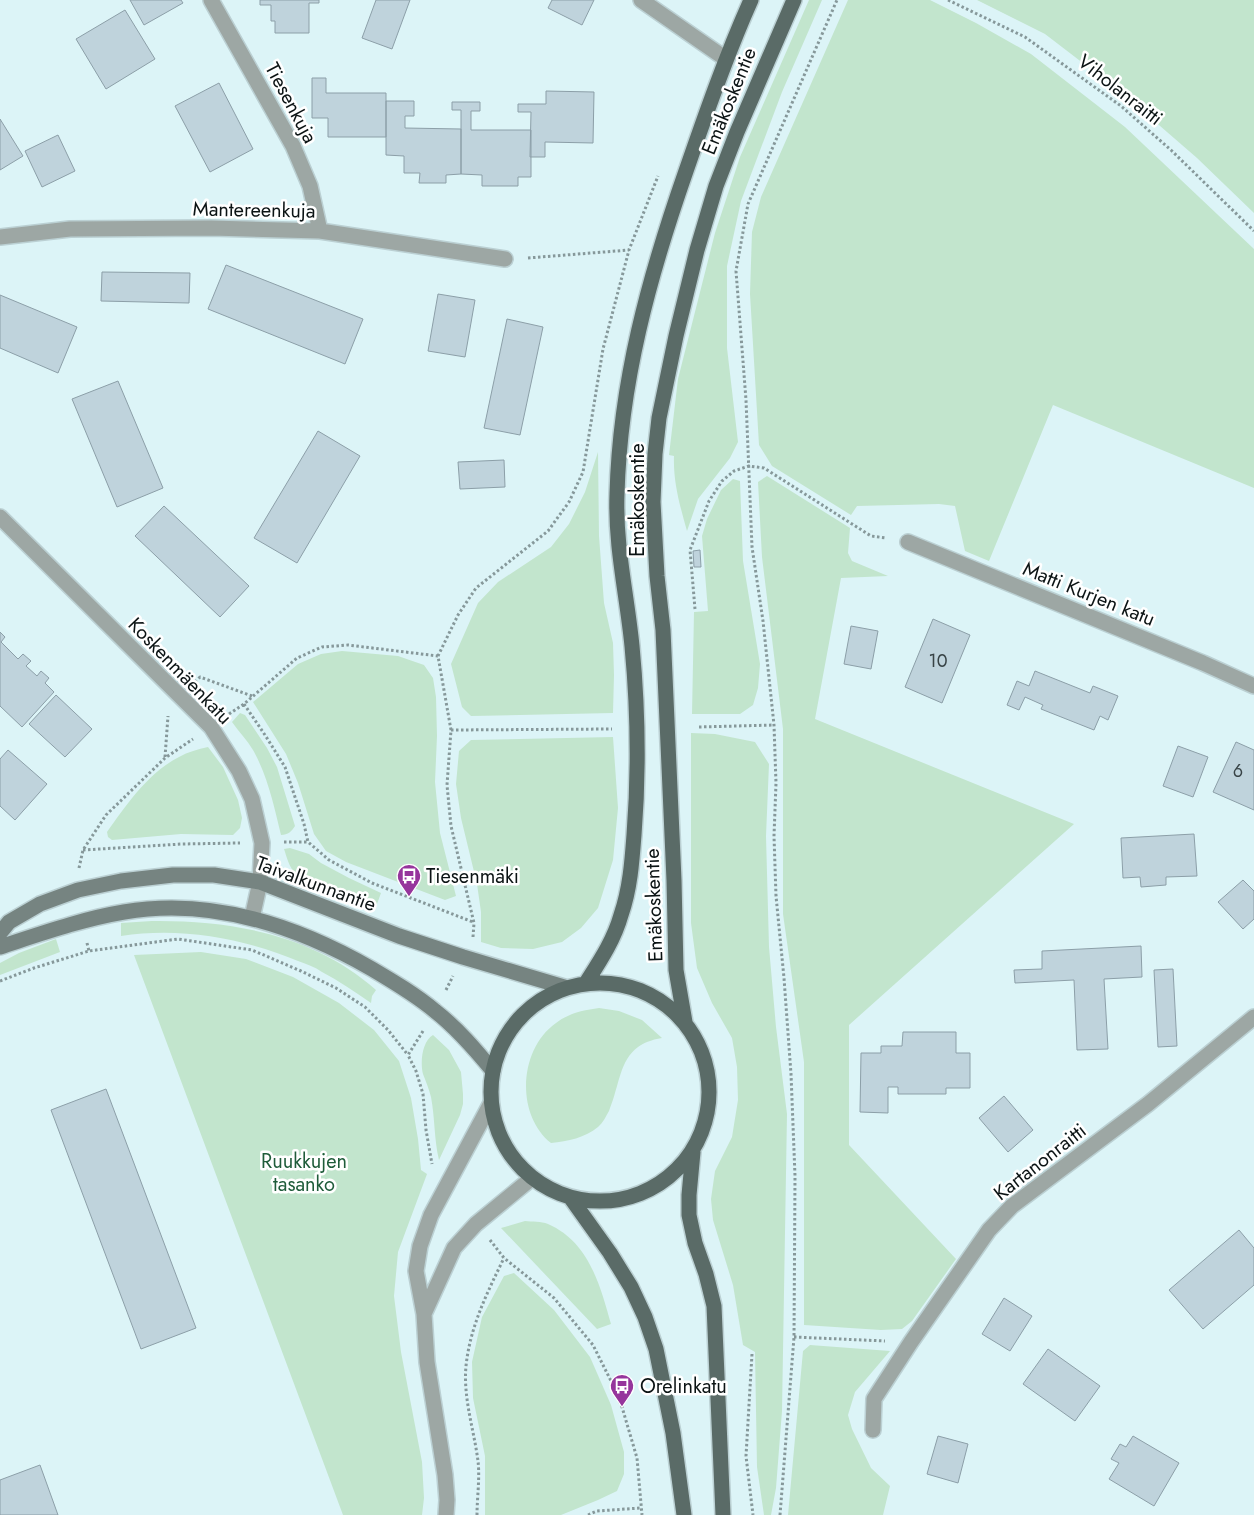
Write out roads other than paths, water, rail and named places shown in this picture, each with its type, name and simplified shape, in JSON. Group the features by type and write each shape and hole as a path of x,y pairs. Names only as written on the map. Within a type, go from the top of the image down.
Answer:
{"main road":[{"name":"Emäkoskentie","path":"586,983 610,943 622,915 632,862 638,794 636,697 632,645 617,537 617,493 624,405 640,320 656,260 726,59 752,0"},
{"name":"Emäkoskentie","path":"685,1022 676,970 674,870 663,630 657,576 653,502 654,454 659,418 676,336 697,250 716,186 737,132 794,0"},
{"name":"Taivalkunnantie","path":"0,933 9,922 40,904 78,890 120,881 173,875 214,875 260,882 399,936 564,988"},
{"path":"0,947 83,922 124,912 174,908 214,910 252,918 312,938 400,985 436,1011 466,1039 493,1071"},
{"path":"586,983 614,983 641,990 665,1003 685,1022 700,1045 708,1072 710,1099 705,1126 693,1152 669,1177 639,1195 605,1202 570,1197 550,1189 532,1178 517,1163 504,1145 491,1103 493,1071 504,1040 523,1014 541,999 564,988 586,983"},
{"path":"693,1152 689,1216 694,1243 706,1274 714,1306 723,1515"},
{"path":"570,1197 610,1253 631,1287 645,1317 656,1349 666,1392 684,1515"}],"street":[{"name":"Tiesenkuja","path":"211,0 293,146 310,186 320,231"},
{"path":"641,0 726,59"},
{"name":"Mantereenkuja","path":"0,237 70,229 211,228 320,231 504,259"},
{"name":"Koskenmäenkatu","path":"0,517 211,727 239,771 252,799 262,842 260,882 252,918"},
{"name":"Matti Kurjen katu","path":"908,542 1202,662 1254,686"},
{"name":"Kartanonraitti","path":"873,1430 874,1399 989,1230 1012,1206 1148,1104 1254,1017"},
{"path":"446,1515 445,1475 427,1362 424,1314 416,1271 420,1246 431,1216 491,1103"},
{"path":"424,1314 454,1248 476,1224 532,1178"}],"place":[{"name":"Tiesenmäki","path":"409,897"},
{"name":"Orelinkatu","path":"622,1407"}],"park label":[{"name":"Ruukkujen tasanko","path":"304,1172"}]}
